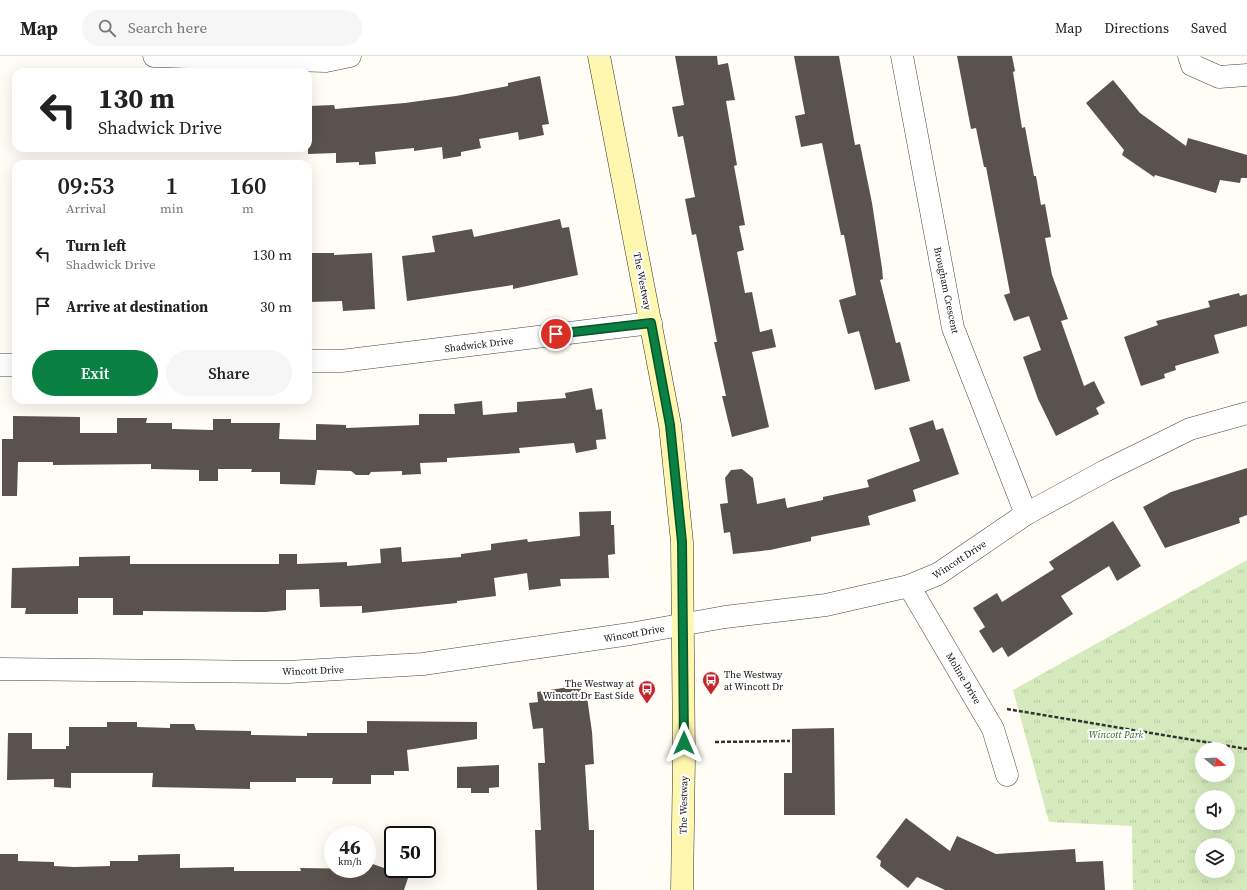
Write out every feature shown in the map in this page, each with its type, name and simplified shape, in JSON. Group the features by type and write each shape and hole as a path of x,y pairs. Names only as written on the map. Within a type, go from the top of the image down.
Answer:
{"main road":[{"name":"The Westway","path":"599,56 670,425 676,481 682,542 684,758 682,890"}],"street":[{"path":"154,56 326,61 350,56"},
{"name":"Brougham Crescent","path":"902,56 953,328 1026,514"},
{"path":"1189,56 1192,65 1219,77 1247,75"},
{"name":"Shadwick Drive","path":"312,361 341,361 651,323"},
{"path":"0,365 12,365"},
{"name":"Wincott Drive","path":"0,669 288,672 332,670 454,660 630,634 725,617 826,605 909,586 938,574 1026,514 1105,471 1190,429 1247,413"},
{"name":"Moline Drive","path":"909,586 993,729 1007,775"}],"path":[{"path":"980,705 1247,750"},
{"path":"715,742 790,741"}],"green space":[{"name":"Wincott Park","path":"1247,560 1247,890 1133,890 1132,826 1049,822 1013,690"}],"building":[{"path":"675,56 717,56 718,65 728,63 735,100 726,101 737,165 734,166 745,225 739,226 744,250 737,252 745,293 752,292 760,332 772,329 776,347 752,352 769,427 732,437 722,396 726,396 714,342 717,342 696,234 692,235 685,199 695,197 683,136 678,137 672,107 684,105"},
{"path":"794,56 839,56 855,145 860,144 872,203 882,268 883,279 880,280 896,343 900,342 910,381 875,390 859,331 848,334 839,300 856,295 844,235 841,235 822,143 801,147 795,116 805,114"},
{"path":"957,56 1012,56 1015,71 1013,72 1022,128 1025,127 1041,205 1045,204 1051,237 1045,238 1052,275 1068,319 1061,321 1084,386 1094,381 1105,403 1096,408 1099,414 1056,436 1038,399 1023,357 1041,350 1029,316 1014,321 1004,295 1010,293 986,167 984,167 976,128 971,129"},
{"path":"540,76 549,124 542,125 544,135 519,140 518,132 479,139 481,148 461,152 461,156 443,159 442,147 414,151 414,148 375,152 376,164 359,165 359,162 336,163 336,153 308,154 308,152 312,152 312,106 334,105 335,109 405,103 456,96 508,86 508,83"},
{"path":"1113,80 1140,113 1186,146 1188,138 1247,155 1247,178 1241,178 1240,183 1220,180 1216,193 1155,175 1154,177 1122,155 1124,150 1086,103"},
{"path":"560,219 562,228 569,227 578,275 513,289 513,285 407,301 402,256 435,252 432,236 472,229 474,237"},
{"path":"312,253 334,253 334,255 372,253 375,309 343,311 342,301 312,302"},
{"path":"1239,293 1240,296 1247,294 1247,326 1214,335 1219,353 1175,366 1176,370 1164,374 1165,378 1141,386 1124,337 1158,325 1156,321 1210,307 1208,301"},
{"path":"592,388 596,410 602,409 606,439 596,440 597,449 576,453 574,443 519,448 520,453 447,458 447,462 420,463 421,474 402,475 402,471 371,472 369,475 356,475 351,471 317,470 315,485 280,484 280,472 251,472 252,469 218,469 218,481 199,481 199,470 151,469 151,464 53,465 53,462 18,462 17,496 2,496 2,439 13,439 13,416 80,417 80,433 117,433 117,418 147,418 146,423 172,423 172,429 213,430 213,419 231,419 231,423 280,423 279,439 316,440 316,424 346,425 346,428 419,425 419,414 455,414 454,404 482,401 483,415 517,412 517,402 566,398 565,393"},
{"path":"933,420 936,430 943,428 959,474 913,490 916,501 868,516 870,525 811,537 811,541 770,550 733,554 730,532 724,533 720,504 728,503 725,478 731,470 742,469 753,478 757,504 785,498 787,508 823,500 823,497 869,487 867,480 920,461 909,428"},
{"path":"1247,468 1247,515 1239,518 1240,523 1165,548 1143,507 1171,492"},
{"path":"611,511 611,525 614,525 615,554 608,555 609,578 560,579 561,586 529,590 527,573 494,578 496,596 457,601 457,603 362,613 362,606 320,607 319,589 286,590 286,610 266,612 143,611 143,615 113,615 113,598 78,598 78,614 25,614 26,608 11,608 12,568 79,566 79,557 130,556 130,564 279,564 279,554 297,554 297,564 347,562 347,566 381,563 380,549 401,547 402,562 461,557 461,554 491,550 491,544 527,539 528,542 580,536 579,512"},
{"path":"1113,521 1141,566 1117,581 1109,566 1061,596 1073,614 1008,657 1002,647 993,653 979,631 985,627 973,608 997,593 1002,602 1054,569 1049,562"},
{"path":"569,687 580,687 581,690 586,690 592,732 594,764 585,765 589,830 594,830 594,890 537,890 535,830 541,830 538,763 545,763 543,728 533,729 529,703 538,702 537,692"},
{"path":"367,721 477,722 477,739 407,750 409,771 394,771 394,775 371,775 371,784 332,784 333,778 296,778 296,782 250,782 250,789 152,787 153,773 71,773 71,788 54,787 54,779 7,780 8,733 32,733 32,749 66,749 66,746 69,746 69,727 107,727 107,722 137,722 137,727 170,728 170,724 194,724 196,730 251,731 251,735 307,736 307,733 367,733"},
{"path":"834,728 835,815 784,815 784,773 792,773 792,729"},
{"path":"499,765 499,787 489,788 489,793 471,793 471,788 457,788 457,767"},
{"path":"906,818 950,851 957,836 996,854 1075,849 1076,862 1103,861 1105,890 945,890 917,877 908,888 880,866 881,861 876,857"},
{"path":"0,854 18,854 18,861 54,862 54,866 74,867 110,866 110,861 138,861 138,855 180,854 180,868 234,867 234,871 301,871 300,868 324,868 324,878 376,878 376,865 384,868 384,878 408,878 404,890 0,890"}],"place":[{"name":"The Westway at Wincott Dr","path":"711,695"},
{"name":"The Westway at Wincott Dr East Side","path":"647,704"}],"route":[{"path":"556,334 651,323 670,425 682,542 684,743"}]}
